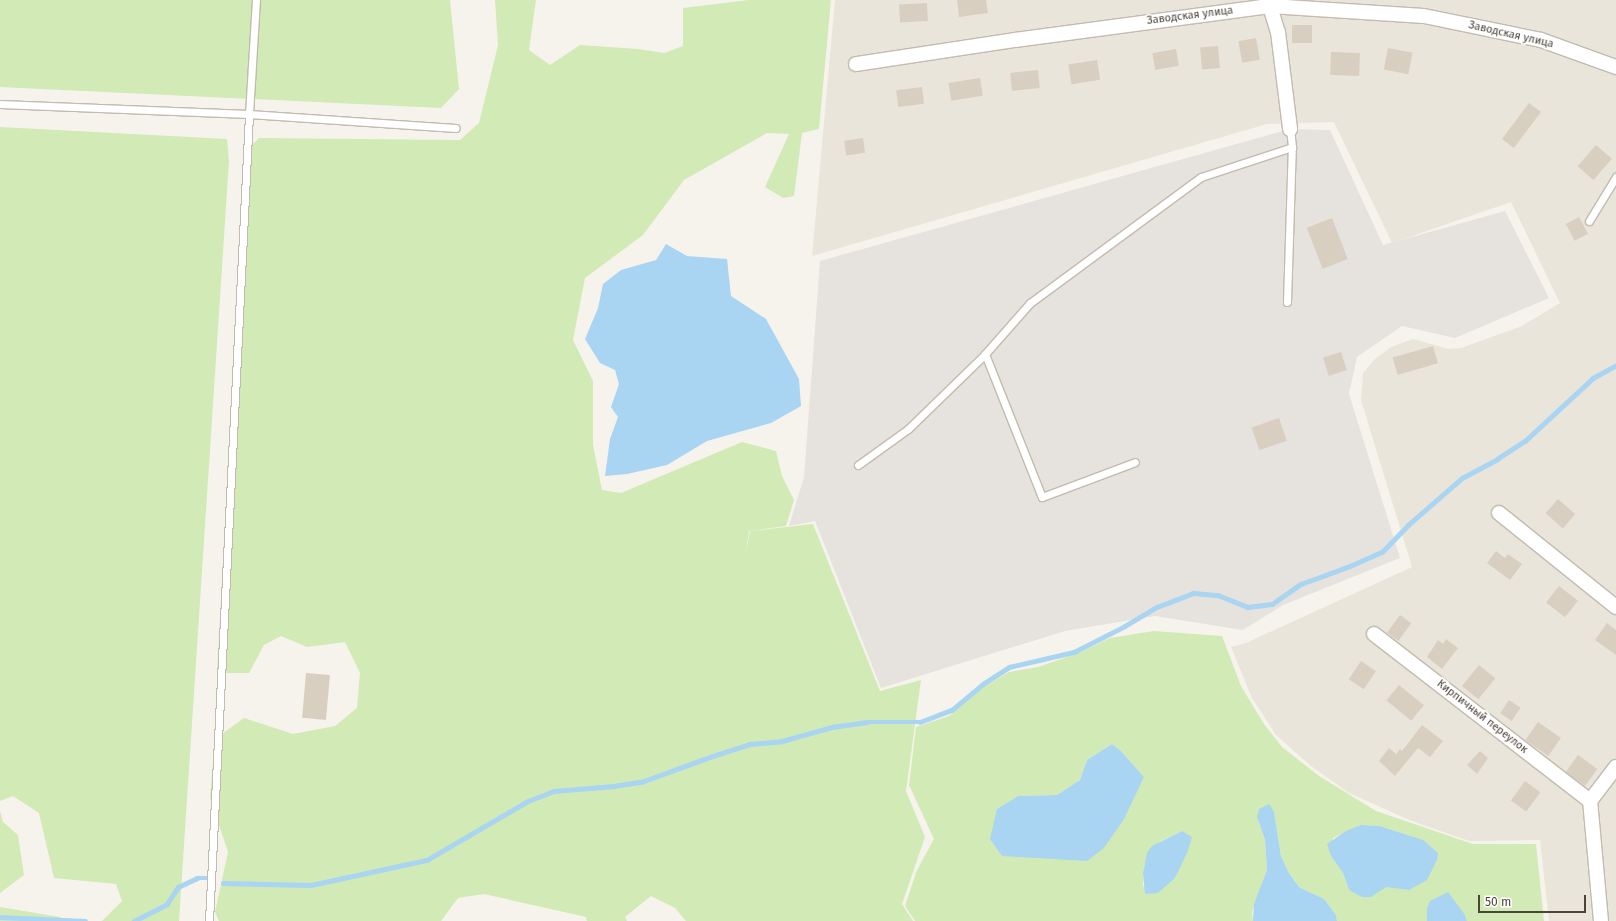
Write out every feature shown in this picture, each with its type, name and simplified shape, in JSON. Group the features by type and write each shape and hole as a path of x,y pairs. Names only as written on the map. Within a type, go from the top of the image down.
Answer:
{"street":[{"name":"Заводская улица","path":"856,64 1269,3 1424,16 1541,40 1616,67"},
{"path":"1269,3 1278,32 1290,130"},
{"path":"1499,513 1616,607"},
{"name":"Кирпичный переулок","path":"1374,634 1590,801"},
{"path":"1601,921 1590,801 1616,767"}],"lane":[{"path":"208,921 248,114 256,0"},
{"path":"0,104 248,114 456,128"},
{"path":"1287,302 1292,147 1290,130"},
{"path":"858,464 908,428 985,354 1030,303 1201,177 1292,147"},
{"path":"1589,221 1616,177"},
{"path":"985,354 1042,497 1135,462"}],"shaded area":[{"path":"835,0 1616,0 1616,921 1549,921 1540,840 1469,841 1409,820 1349,793 1311,766 1276,735 1252,698 1231,647 1246,643 1412,567 1361,400 1363,373 1375,359 1391,347 1413,339 1449,349 1461,348 1522,326 1560,303 1511,202 1392,243 1334,122 1267,124 812,256"},
{"path":"1290,129 1330,130 1383,245 1505,211 1549,298 1455,338 1402,326 1357,357 1349,394 1400,558 1283,605 1243,630 1155,616 1065,631 881,688 815,521 789,526 804,477 820,261"}],"green space":[{"path":"0,0 450,0 459,89 441,108 0,87"},
{"path":"495,0 536,0 529,50 550,65 580,45 638,49 664,53 683,46 683,8 749,0 831,0 819,129 802,133 794,196 783,198 765,187 789,134 767,133 684,180 643,235 585,278 573,340 593,381 593,445 602,490 621,493 742,442 776,451 782,476 794,500 786,526 749,531 746,554 750,531 813,524 880,691 921,680 906,791 925,837 902,904 913,921 686,921 675,908 651,896 625,917 627,921 587,921 586,917 484,894 458,898 441,921 219,921 215,912 228,852 210,798 215,739 244,718 293,734 335,726 357,708 360,673 345,642 307,647 281,636 264,645 249,673 217,673 245,152 259,138 460,140 479,123 498,45"},
{"path":"0,127 227,139 229,161 179,921 102,921 122,901 116,884 54,878 39,813 13,796 0,801"},
{"path":"1154,631 1222,636 1241,686 1264,724 1282,747 1319,776 1376,811 1473,844 1536,844 1544,921 1467,921 1465,915 1427,908 1427,921 1337,921 1336,915 1324,899 1299,887 1289,873 1281,856 1274,812 1257,817 1265,840 1267,870 1252,912 1253,921 915,921 905,906 917,870 934,839 909,785 916,727 949,716 985,686 1009,672 1038,667 1079,653 1110,638","holes":["1112,744 1120,750 1144,777 997,809 1018,796 1057,795 1080,780 1087,760","1361,825 1380,826 1411,836 1409,890 1386,886 1349,890 1343,873 1331,856 1333,838","1182,831 1178,869 1175,878 1143,887 1144,866 1159,842"]},
{"path":"0,811 3,822 18,835 24,875 0,893"},
{"path":"0,907 60,917 60,921 0,921"}],"water":[{"path":"666,244 687,256 727,259 731,296 766,319 799,379 801,406 771,423 707,441 667,465 627,474 605,476 610,439 618,417 611,407 619,384 615,370 600,363 585,339 598,308 603,284 621,270 656,260"},
{"path":"1112,744 1120,750 1144,777 1124,819 1104,848 1087,861 1002,856 990,839 997,809 1018,796 1057,795 1080,780 1087,760"},
{"path":"1269,804 1274,812 1281,856 1289,873 1299,887 1324,899 1336,915 1337,921 1253,921 1254,904 1267,870 1265,840 1257,817 1259,809"},
{"path":"1361,825 1380,826 1423,840 1438,853 1437,860 1427,880 1409,890 1386,887 1371,897 1362,897 1349,890 1343,873 1331,856 1327,844 1346,831"},
{"path":"1182,831 1192,837 1187,853 1175,878 1158,893 1145,894 1143,873 1147,853 1152,846"},
{"path":"1448,892 1465,915 1467,921 1427,921 1427,908 1430,901"}],"building":[{"path":"957,0 986,0 988,13 959,17"},
{"path":"927,3 928,21 900,22 899,4"},
{"path":"1292,25 1312,25 1312,43 1292,43"},
{"path":"1256,38 1260,60 1242,63 1238,41"},
{"path":"1218,46 1220,68 1202,69 1200,48"},
{"path":"1388,48 1413,53 1408,74 1384,70"},
{"path":"1176,49 1179,66 1155,70 1152,53"},
{"path":"1331,52 1360,53 1359,76 1330,75"},
{"path":"1097,60 1100,80 1071,84 1068,65"},
{"path":"1038,70 1040,88 1012,91 1010,73"},
{"path":"980,78 983,96 951,101 948,83"},
{"path":"922,87 924,104 898,107 896,90"},
{"path":"1529,103 1541,112 1514,148 1502,139"},
{"path":"863,138 865,153 846,155 844,141"},
{"path":"1596,145 1612,159 1593,180 1578,166"},
{"path":"1579,217 1588,234 1575,241 1566,224"},
{"path":"1332,218 1348,259 1323,269 1307,228"},
{"path":"1433,346 1438,363 1398,375 1393,358"},
{"path":"1341,352 1347,370 1329,376 1323,358"},
{"path":"1279,418 1287,441 1259,450 1252,427"},
{"path":"1558,499 1575,514 1563,528 1546,513"},
{"path":"1496,551 1505,558 1508,554 1522,564 1510,580 1487,563"},
{"path":"1559,586 1578,601 1565,617 1546,603"},
{"path":"1400,615 1411,623 1398,641 1387,633"},
{"path":"1607,623 1616,630 1616,655 1595,640"},
{"path":"1446,639 1458,648 1442,669 1427,657 1438,640 1443,644"},
{"path":"1361,661 1376,671 1364,689 1349,679"},
{"path":"1479,665 1495,678 1478,699 1462,686"},
{"path":"306,673 330,675 326,720 302,718"},
{"path":"1399,685 1424,705 1411,721 1386,701"},
{"path":"1509,700 1521,708 1512,721 1500,713"},
{"path":"1538,722 1561,738 1548,756 1525,740"},
{"path":"1422,725 1443,741 1430,757 1418,748 1395,776 1379,761 1389,748 1396,754 1400,749 1402,751"},
{"path":"1480,751 1488,758 1477,774 1467,765"},
{"path":"1578,755 1597,769 1585,786 1566,772"},
{"path":"1525,781 1540,792 1526,812 1511,800"}],"waterway":[{"path":"223,883 311,885 427,860 528,801 554,791 614,786 644,781 750,744 782,741 832,727 867,722 920,722 952,710 983,684 1009,667 1074,652 1125,626 1157,607 1193,593 1218,595 1248,607 1272,604 1301,584 1350,566 1382,552 1408,525 1462,478 1497,459 1525,441 1593,378 1616,365"},
{"path":"134,921 167,904 178,887 197,878 206,878"},
{"path":"0,917 85,921"}]}
